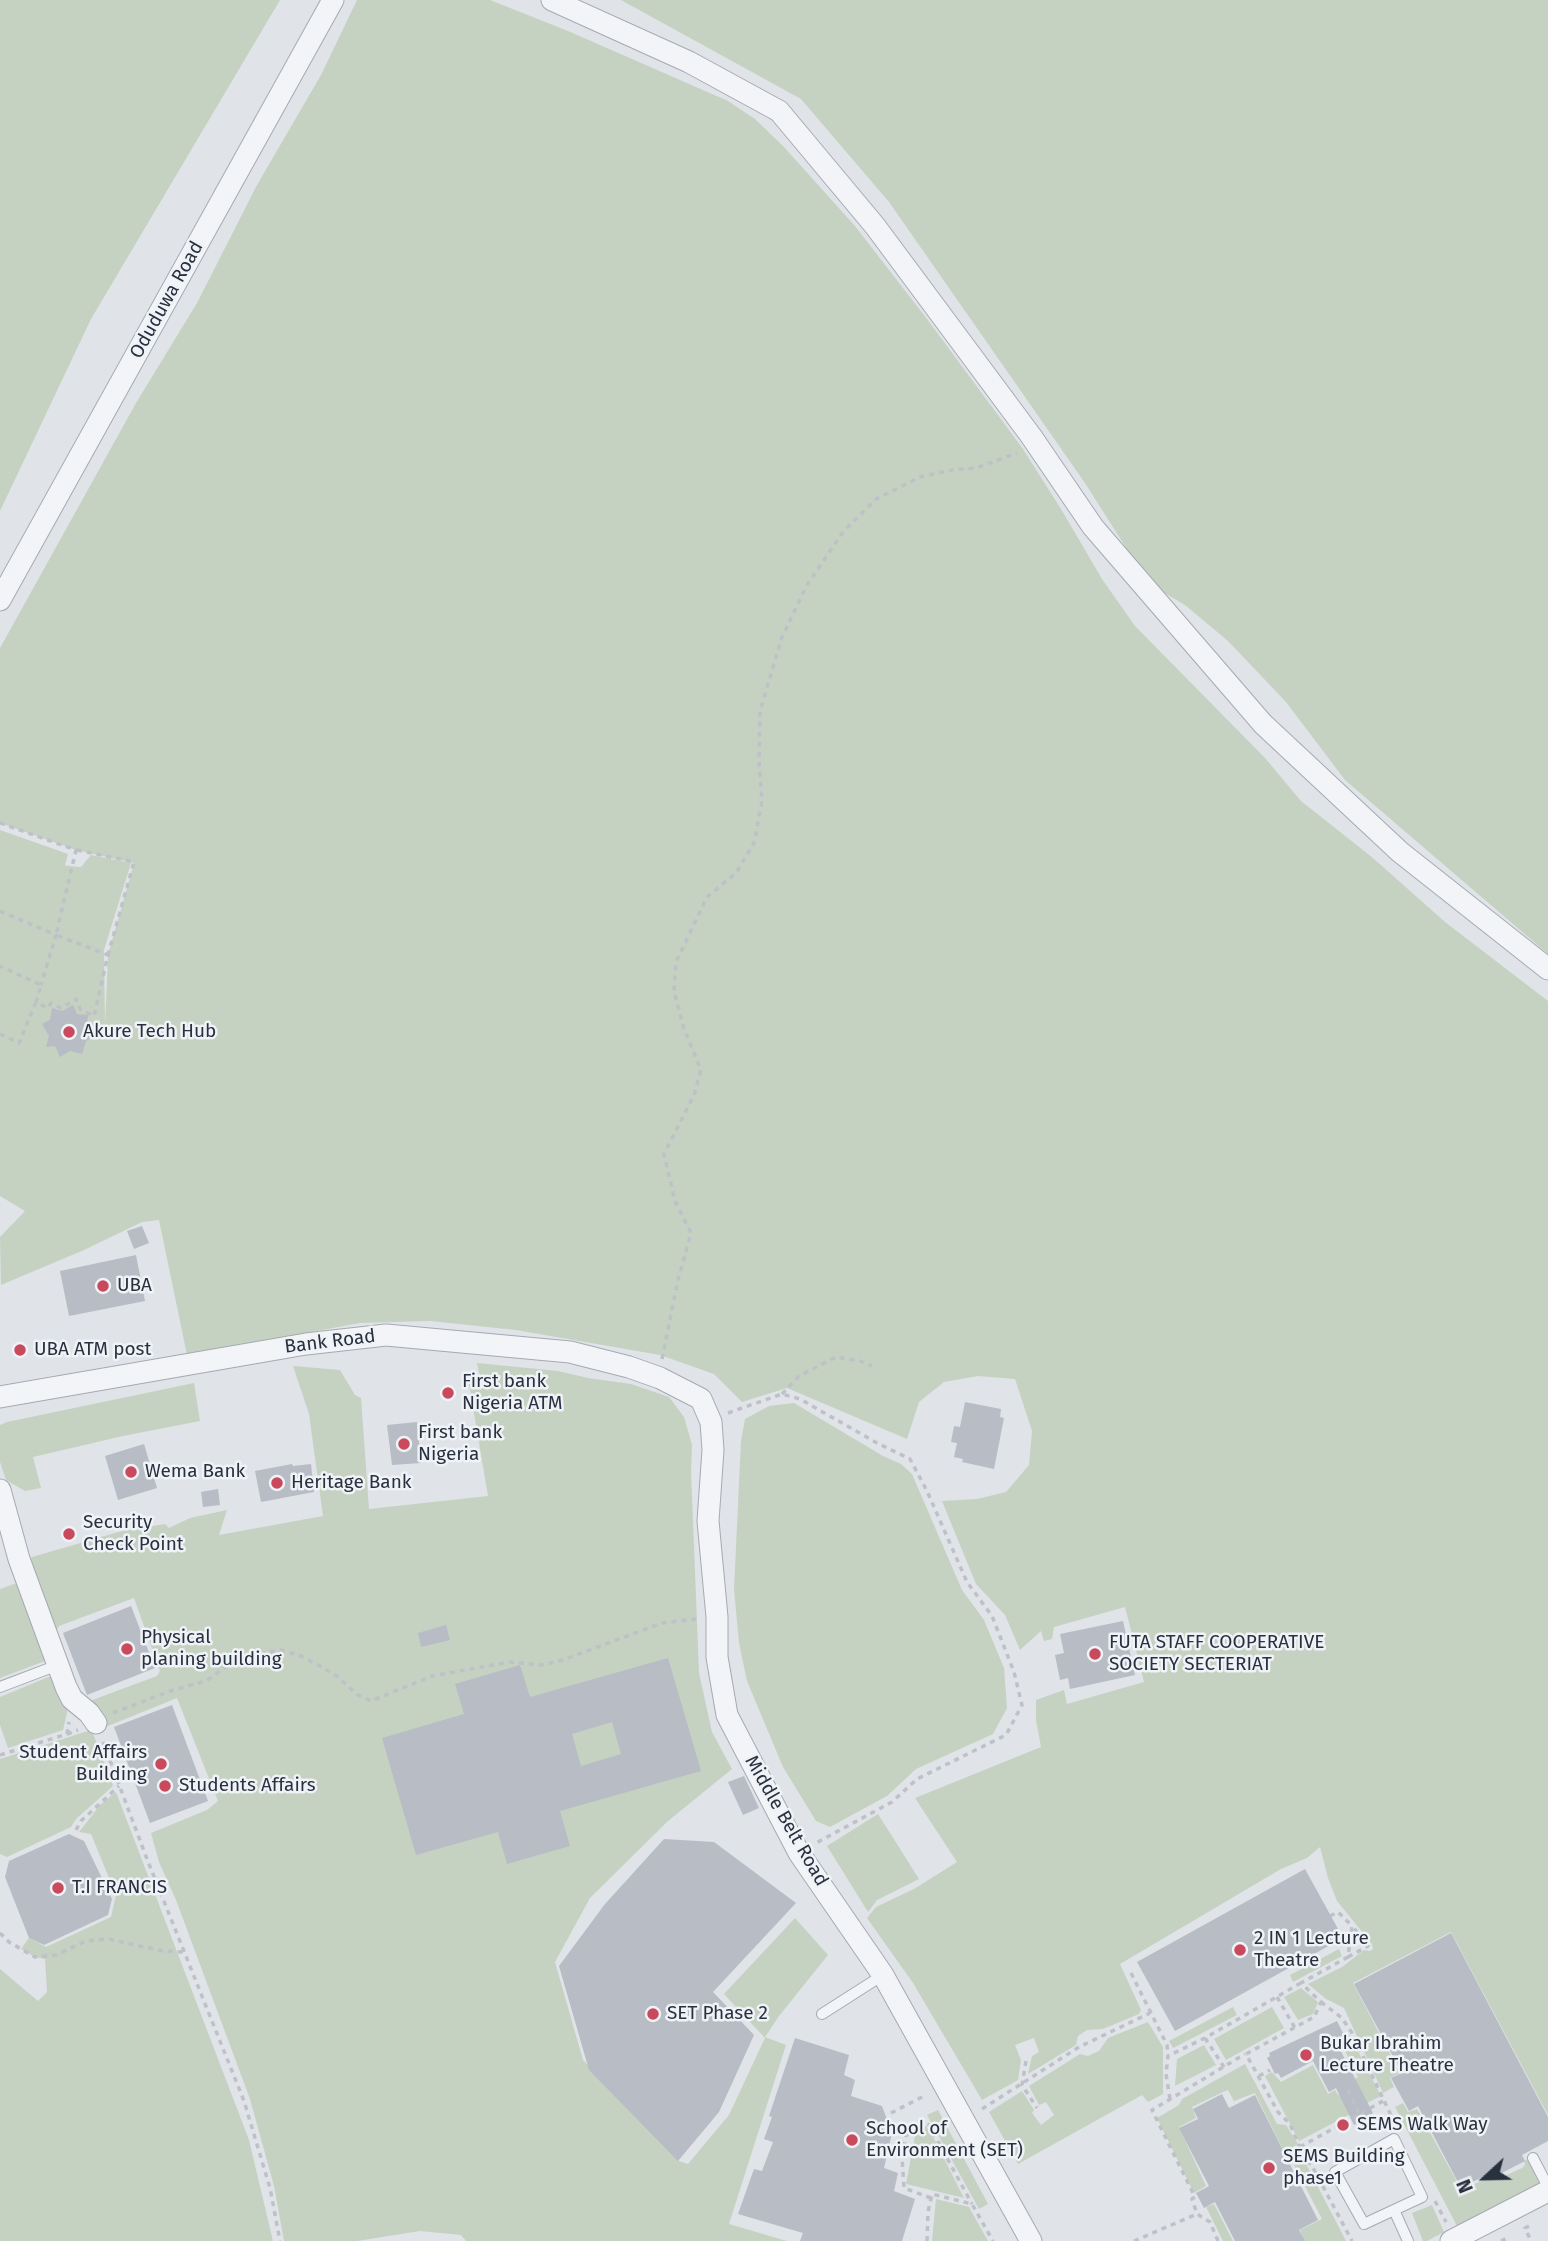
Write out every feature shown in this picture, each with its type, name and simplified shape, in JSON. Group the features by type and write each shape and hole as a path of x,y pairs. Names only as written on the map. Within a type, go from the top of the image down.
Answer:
{"street":[{"name":"Oduduwa Road","path":"0,600 333,0"},
{"path":"552,0 689,62 779,111 875,226 1032,438 1093,527 1263,724 1400,852 1548,970"},
{"name":"Bank Road","path":"0,1398 306,1343 386,1335 570,1352 629,1367 659,1378"},
{"path":"659,1378 701,1399 711,1422"},
{"name":"Middle Belt Road","path":"711,1422 713,1450 708,1521 718,1657 727,1715 799,1853 883,1975 1031,2241"},
{"path":"0,1489 9,1562 72,1699 92,1718"},
{"path":"1453,2240 1548,2189"}],"lane":[{"path":"0,1688 58,1665"},
{"path":"822,2014 883,1975"},
{"path":"1394,2139 1422,2197 1394,2210 1364,2224 1335,2172 1394,2139"},
{"path":"1533,2158 1548,2189"},
{"path":"1394,2210 1408,2241"}],"path":[{"path":"659,1378 678,1280 691,1233 675,1201 664,1154 694,1095 701,1070 684,1029 674,991 676,962 706,897 736,873 754,842 762,801 759,761 760,711 782,637 807,585 843,532 876,499 920,477 976,467 1023,451 1032,438"},
{"path":"0,823 76,850 134,862 94,1016 80,1009 76,999 61,1008 51,1003 48,1008 36,1002"},
{"path":"0,1034 19,1043 36,1002 56,935 76,850"},
{"path":"0,911 108,956"},
{"path":"0,966 41,985"},
{"path":"711,1422 728,1413 782,1394 799,1376 836,1357 872,1366"},
{"path":"782,1394 800,1399 910,1459 967,1583 992,1616 1014,1672 1021,1705 1006,1735 917,1779 892,1802 799,1853"},
{"path":"280,2241 270,2188 244,2101 92,1718 116,1713 173,1690 206,1681 247,1657 280,1650 299,1655 318,1665 337,1676 356,1694 371,1701 432,1676 510,1662 541,1665 563,1660 662,1623 717,1617"},
{"path":"0,1755 67,1734 72,1699"},
{"path":"76,1830 96,1805 119,1786"},
{"path":"1168,2056 1368,1946 1338,1912 1330,1916"},
{"path":"1348,1957 1352,1926"},
{"path":"0,1933 9,1942 35,1956 56,1955 86,1941 108,1939 163,1951 183,1952"},
{"path":"1131,1973 1167,2045 1166,2074 1170,2099"},
{"path":"1301,1983 1342,2018 1352,2033 1399,2133"},
{"path":"1277,1997 1295,2028"},
{"path":"1218,2241 1210,2222 1196,2214 1192,2199 1195,2197 1152,2110 1314,2017 1321,2002"},
{"path":"982,2109 1079,2047 1150,2013"},
{"path":"1205,2038 1224,2067"},
{"path":"1246,2054 1278,2112 1290,2123 1306,2162 1311,2164 1352,2241"},
{"path":"1026,2061 1022,2085 1037,2108"},
{"path":"1259,2076 1270,2070"},
{"path":"1348,2090 1359,2114"},
{"path":"1300,2147 1383,2101"},
{"path":"931,2198 904,2188 902,2157 906,2136 913,2126 921,2121 929,2125 993,2241"},
{"path":"927,2241 928,2211 932,2194 972,2204"},
{"path":"1433,2197 1453,2240"},
{"path":"1134,2241 1196,2214"},
{"path":"1531,2241 1525,2228 1536,2222"},
{"path":"1501,2241 1507,2238"}],"green space":[{"path":"0,0 280,0 91,319 0,511"},
{"path":"357,0 490,0 728,101 755,119 855,226 927,319 1023,449 1102,579 1135,626 1265,758 1301,801 1373,858 1445,922 1548,1001 1548,2115 1451,1932 1353,1983 1400,2073 1390,2078 1394,2087 1383,2093 1344,2008 1326,1999 1308,1984 1342,1967 1364,1950 1373,1949 1372,1944 1337,1901 1320,1847 1307,1858 1281,1869 1120,1964 1141,2010 1139,2014 1103,2029 1087,2030 1078,2036 1076,2045 1028,2074 1032,2056 1039,2052 1034,2038 1015,2045 1021,2060 1018,2080 982,2100 913,1983 867,1918 876,1907 914,1889 957,1862 915,1798 1041,1747 1036,1720 1036,1700 1064,1690 1067,1704 1144,1682 1125,1607 1054,1627 1052,1639 1044,1641 1041,1631 1020,1650 1005,1615 976,1584 942,1501 977,1499 1006,1492 1029,1465 1032,1431 1015,1379 978,1376 944,1382 919,1402 907,1439 787,1388 742,1402 714,1374 660,1355 516,1330 430,1321 360,1323 187,1355 159,1220 142,1222 1,1285 0,1237 25,1211 0,1196 0,830 68,854 65,865 68,866 81,867 91,855 131,863 104,950 105,1025 108,955 134,863 76,850 0,823 0,648 136,403 197,303 257,185 321,75"},
{"path":"621,0 1548,0 1548,954 1345,780 1286,702 1228,641 1185,605 1149,584 1085,483 889,202 801,99"},
{"path":"477,1363 558,1371 631,1384 669,1397 684,1417 692,1445 699,1673 712,1732 732,1769 668,1821 590,1898 555,1962 583,2060 679,2161 688,2164 729,2115 765,2038 724,1994 795,1918 828,1955 765,2037 786,2045 729,2224 787,2241 466,2241 461,2235 420,2231 357,2241 284,2241 274,2186 250,2099 176,1900 159,1862 151,1833 207,1810 218,1801 177,1698 103,1728 87,1702 157,1676 160,1671 134,1598 59,1626 54,1635 28,1562 32,1557 122,1531 165,1524 169,1528 190,1518 227,1510 219,1535 323,1516 309,1414 293,1366 340,1370 355,1395 361,1398 369,1509 488,1496 469,1384 481,1381"},
{"path":"194,1383 200,1421 33,1457 41,1488 25,1491 6,1480 0,1462 0,1425"},
{"path":"794,1403 901,1464 912,1474 962,1590 984,1620 1004,1668 1007,1708 993,1734 916,1769 887,1796 830,1827 816,1821 783,1767 747,1681 739,1643 734,1589 741,1441 745,1419 769,1406"},
{"path":"17,1583 45,1661 0,1678 0,1589"},
{"path":"51,1676 68,1708 63,1730 8,1748 0,1725 0,1697"},
{"path":"92,1731 113,1786 76,1819 71,1827 7,1857 0,1854 0,1759"},
{"path":"116,1792 249,2140 273,2241 0,2241 0,1969 38,2001 47,1992 45,1959 21,1949 29,1938 46,1947 111,1917 116,1895 91,1834 79,1832 100,1805"},
{"path":"878,1814 919,1879 877,1900 868,1912 827,1846"},
{"path":"1339,1949 1342,1956 1293,1982 1290,1975"},
{"path":"1301,1988 1318,2002 1313,2014 1298,2020 1284,1997"},
{"path":"1233,2007 1237,2015 1173,2048 1169,2041"},
{"path":"1272,2007 1284,2028 1226,2060 1214,2039"},
{"path":"1148,2022 1163,2047 1163,2094 1148,2102 1142,2095 1018,2164 989,2112 1022,2091 1041,2125 1054,2115 1046,2102 1039,2105 1029,2086 1080,2054 1088,2056 1099,2051 1108,2038"},
{"path":"1349,2034 1381,2096 1361,2106 1349,2082 1358,2077 1339,2039"},
{"path":"1204,2045 1216,2065 1175,2086 1177,2059"},
{"path":"1245,2064 1277,2124 1286,2125 1298,2144 1284,2152 1255,2093 1234,2101 1228,2090 1223,2092 1192,2107 1196,2118 1179,2127 1206,2186 1194,2193 1157,2118 1179,2105 1182,2099"},
{"path":"1313,2065 1328,2094 1335,2090 1338,2095 1345,2091 1356,2111 1299,2141 1265,2076 1272,2072 1281,2082"},
{"path":"1403,2103 1408,2112 1417,2109 1461,2189 1482,2181 1498,2179 1522,2168 1524,2161 1529,2159 1541,2185 1457,2226 1395,2107"},
{"path":"938,2110 988,2204 979,2209 927,2115"},
{"path":"926,2126 964,2198 906,2184 916,2130"},
{"path":"1303,2158 1346,2241 1304,2241 1300,2230 1322,2219 1293,2163"},
{"path":"936,2199 969,2207 988,2241 932,2241"},
{"path":"1214,2204 1233,2241 1223,2241 1206,2207"},
{"path":"1432,2205 1444,2232 1423,2241 1412,2213"}],"building":[{"name":"Akure Tech Hub","path":"73,1005 77,1014 88,1015 87,1028 95,1036 86,1041 82,1054 70,1051 60,1057 55,1046 46,1047 49,1036 42,1024 50,1020 52,1008 62,1011"},
{"path":"142,1226 149,1243 134,1249 127,1231"},
{"name":"UBA","path":"136,1255 145,1301 69,1316 60,1271"},
{"path":"965,1402 1001,1409 1000,1417 1004,1418 994,1469 962,1462 963,1459 954,1457 957,1443 951,1442 954,1426 960,1427"},
{"name":"First bank Nigeria","path":"417,1422 421,1463 392,1465 387,1425"},
{"name":"Wema Bank","path":"144,1444 157,1488 118,1500 105,1456"},
{"name":"Heritage Bank","path":"292,1464 311,1464 314,1492 261,1502 255,1471"},
{"path":"218,1489 220,1505 203,1507 201,1492"},
{"name":"Physical planing building","path":"131,1606 155,1668 87,1695 63,1633"},
{"name":"FUTA STAFF COOPERATIVE SOCIETY SECTERIAT","path":"1123,1621 1135,1675 1070,1689 1068,1678 1060,1680 1055,1655 1064,1653 1060,1634"},
{"path":"446,1625 450,1640 421,1647 418,1633"},
{"path":"668,1658 701,1771 560,1811 570,1846 507,1864 498,1832 416,1855 382,1738 464,1714 455,1684 520,1665 530,1697","holes":["612,1722 621,1754 581,1766 572,1734"]},
{"name":"Student Affairs Building","path":"172,1705 208,1801 150,1823 114,1727"},
{"path":"744,1776 759,1808 743,1815 728,1782"},
{"name":"T.I FRANCIS","path":"69,1834 84,1841 112,1899 108,1915 44,1945 29,1938 5,1877 9,1861"},
{"name":"SET Phase 2","path":"664,1839 714,1842 796,1903 713,1992 754,2035 719,2112 678,2161 589,2070 559,1966 605,1904"},
{"name":"2 IN 1 Lecture Theatre","path":"1305,1869 1343,1938 1175,2031 1137,1962"},
{"path":"1451,1933 1548,2117 1548,2141 1522,2155 1525,2161 1492,2178 1490,2173 1461,2188 1418,2106 1409,2111 1391,2078 1402,2073 1354,1984"},
{"name":"Bukar Ibrahim Lecture Theatre","path":"1337,2021 1344,2035 1335,2040 1373,2113 1354,2125 1336,2088 1329,2092 1313,2061 1281,2078 1278,2073 1275,2074 1267,2058 1269,2053"},
{"name":"School of Environment (SET)","path":"795,2038 849,2055 844,2075 855,2080 851,2096 882,2106 892,2133 884,2168 898,2173 894,2191 915,2199 902,2241 800,2241 803,2233 738,2214 754,2169 762,2171 773,2142 764,2139"},
{"name":"SEMS Building phase1","path":"1222,2094 1229,2108 1255,2095 1318,2220 1299,2230 1305,2241 1235,2241 1215,2202 1204,2208 1196,2193 1209,2186 1179,2128 1198,2119 1193,2109"}],"place":[{"name":"Akure Tech Hub","path":"69,1032"},
{"name":"UBA","path":"103,1286"},
{"name":"UBA ATM post","path":"20,1350"},
{"name":"First bank Nigeria ATM","path":"448,1393"},
{"name":"First bank Nigeria","path":"404,1444"},
{"name":"Wema Bank","path":"131,1472"},
{"name":"Heritage Bank","path":"277,1483"},
{"name":"Security Check Point","path":"69,1534"},
{"name":"Physical planing building","path":"127,1649"},
{"name":"FUTA STAFF COOPERATIVE SOCIETY SECTERIAT","path":"1095,1654"},
{"name":"Student Affairs Building","path":"161,1764"},
{"name":"Students Affairs","path":"165,1786"},
{"name":"T.I FRANCIS","path":"58,1888"},
{"name":"2 IN 1 Lecture Theatre","path":"1240,1950"},
{"name":"SET Phase 2","path":"653,2014"},
{"name":"Bukar Ibrahim Lecture Theatre","path":"1306,2055"},
{"name":"SEMS Walk Way","path":"1343,2125"},
{"name":"School of Environment (SET)","path":"852,2140"},
{"name":"SEMS Building phase1","path":"1269,2168"}]}
